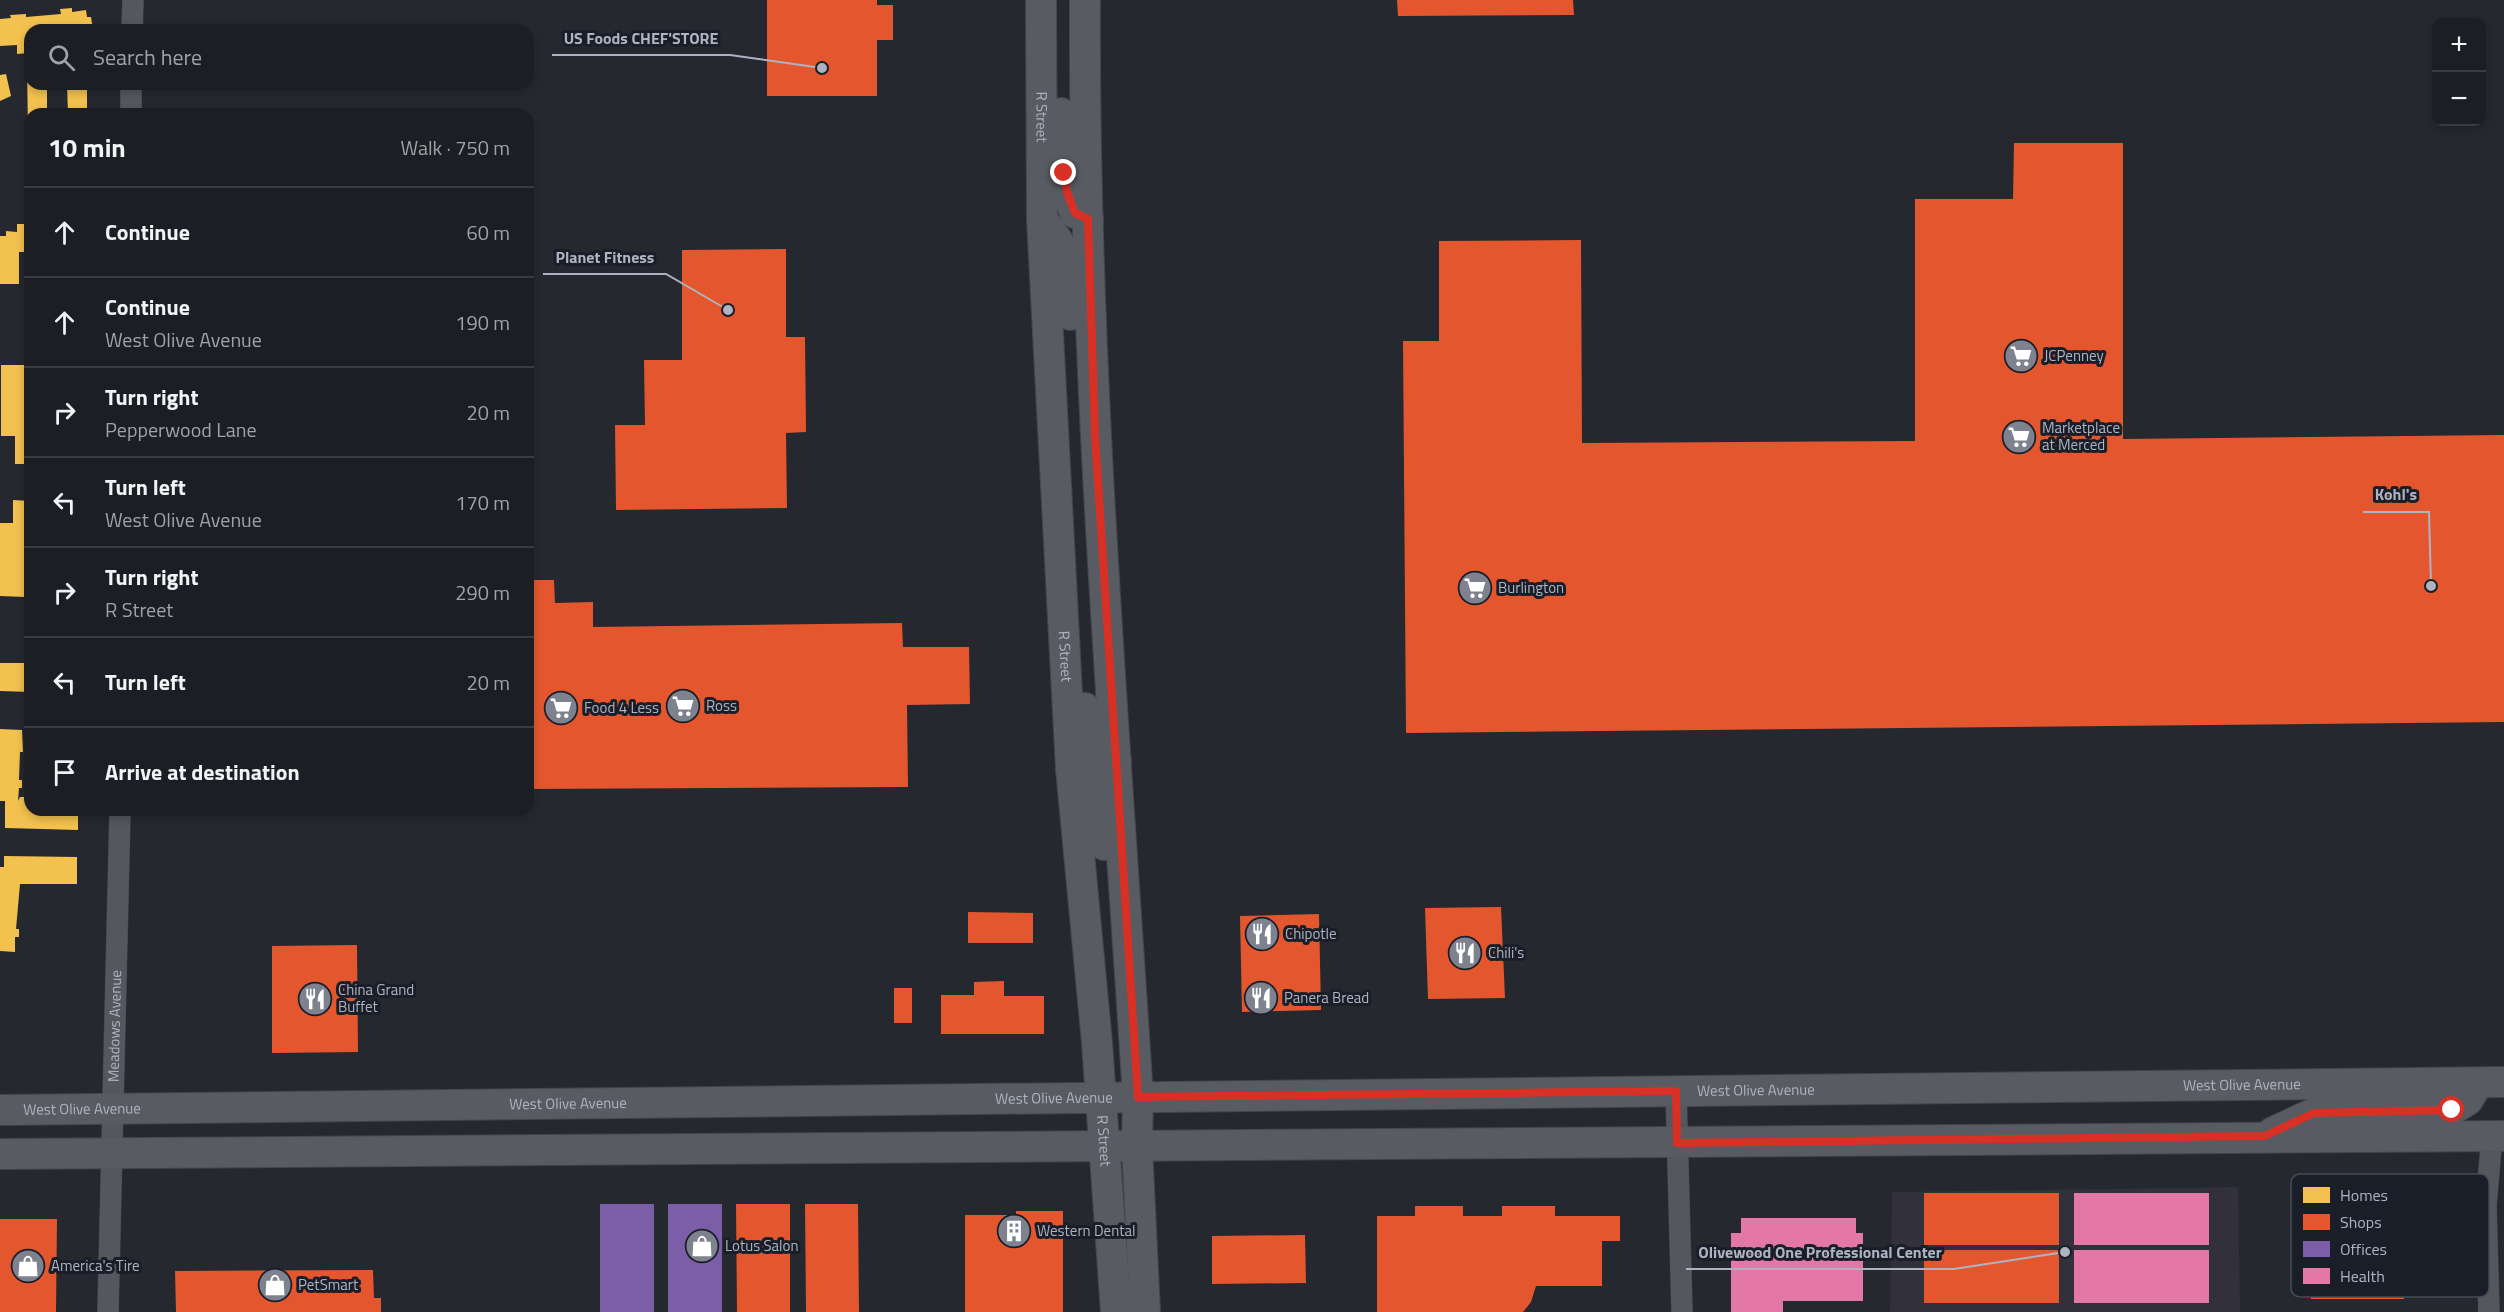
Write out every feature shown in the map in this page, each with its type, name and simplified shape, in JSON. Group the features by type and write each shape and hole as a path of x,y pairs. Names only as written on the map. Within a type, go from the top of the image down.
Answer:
{"main road":[{"name":"R Street","path":"1041,0 1042,220 1071,769 1101,1098 1116,1312"},
{"path":"1085,0 1088,219 1095,436 1138,1097 1137,1146 1145,1312"},
{"path":"1042,30 1059,63 1067,192 1075,213 1088,219"},
{"path":"1042,220 1063,247 1067,262 1079,414 1095,436"},
{"path":"1062,578 1077,604 1087,741 1094,756 1116,761"},
{"path":"1071,769 1085,776 1093,788 1109,863 1123,884"},
{"path":"2265,1136 2314,1113 2452,1110 2491,1082"},
{"name":"West Olive Avenue","path":"0,1110 2491,1082"},
{"path":"0,1154 1677,1143 2265,1136 2500,1128"}],"street":[{"path":"132,24 133,0"},
{"path":"131,90 131,108"},
{"name":"Meadows Avenue","path":"108,1312 115,1109 120,816"},
{"path":"1676,1091 1683,1312"},
{"path":"2489,1188 2500,1128"},
{"path":"2489,1297 2489,1312"}],"shaded area":[{"path":"2238,1187 2240,1312 1890,1312 1892,1192"}],"building: Homes":[{"path":"72,8 72,12 86,10 87,17 91,17 92,24 24,24 24,53 17,54 17,45 0,46 0,19 11,18 10,15 26,14 26,17 61,14 60,9"},
{"path":"6,74 11,96 0,101 0,75"},
{"path":"27,90 47,90 47,108 28,108"},
{"path":"67,90 87,90 87,108 68,108"},
{"path":"17,224 24,224 24,252 19,252 19,284 0,284 0,236 6,236 6,231 17,232"},
{"path":"1,365 24,365 24,464 15,464 15,436 1,436"},
{"path":"13,500 24,501 24,597 0,596 0,523 13,523"},
{"path":"0,663 24,663 24,692 0,691"},
{"path":"0,729 22,730 23,752 20,752 19,780 22,780 22,788 19,788 18,801 20,797 24,797 24,816 78,816 78,830 5,828 5,801 0,801"},
{"path":"4,856 77,857 77,884 20,884 16,929 19,929 19,937 15,937 15,952 0,951 0,867 4,867"}],"building: Shops":[{"path":"767,0 877,0 877,5 893,5 893,40 877,40 877,96 767,96"},
{"path":"1397,0 1573,0 1574,15 1398,16"},
{"name":"Marketplace at Merced","path":"2014,143 2123,143 2123,439 2504,435 2504,722 1406,733 1403,341 1439,341 1439,241 1581,240 1582,443 1915,441 1915,199 2013,199"},
{"path":"786,249 786,337 805,337 806,432 786,433 787,508 616,510 615,425 645,425 644,360 682,360 682,250"},
{"path":"534,580 554,580 555,603 593,602 593,627 902,623 903,647 969,647 970,704 907,705 908,787 534,789"},
{"name":"Chili's","path":"1501,907 1505,998 1428,999 1425,908"},
{"path":"968,912 1033,913 1033,943 968,943"},
{"path":"1319,914 1321,1010 1242,1012 1240,916"},
{"name":"China Grand Buffet","path":"357,945 358,1052 272,1053 272,946"},
{"path":"1004,981 1004,996 1044,996 1044,1034 941,1034 941,995 974,995 974,982"},
{"path":"894,988 912,988 912,1023 894,1023"},
{"path":"1924,1193 2059,1193 2059,1245 1924,1245"},
{"path":"736,1204 790,1204 790,1312 737,1312"},
{"path":"805,1204 858,1204 859,1312 806,1312"},
{"path":"1415,1206 1463,1206 1463,1216 1502,1216 1502,1206 1555,1206 1555,1216 1620,1216 1620,1241 1602,1241 1602,1286 1536,1286 1531,1302 1523,1312 1377,1312 1377,1216 1415,1216"},
{"path":"1016,1211 1063,1211 1063,1312 965,1312 965,1215 1016,1215"},
{"name":"America's Tire","path":"0,1219 57,1219 56,1312 0,1312"},
{"path":"1305,1235 1306,1283 1212,1284 1212,1236"},
{"path":"1924,1250 2059,1250 2059,1303 1924,1303"},
{"name":"PetSmart","path":"373,1270 374,1298 381,1298 381,1312 176,1312 175,1271"},
{"path":"2311,1297 2404,1297 2404,1299 2311,1299"}],"building: Offices":[{"path":"600,1204 654,1204 654,1312 600,1312"},
{"path":"668,1204 722,1204 722,1312 668,1312"}],"building: Health":[{"path":"2074,1193 2209,1193 2209,1245 2074,1245"},
{"path":"1741,1218 1856,1218 1856,1233 1863,1233 1863,1301 1783,1301 1783,1312 1731,1312 1731,1233 1741,1233"},
{"path":"2074,1250 2209,1250 2209,1303 2074,1303"}],"place":[{"name":"US Foods CHEF'STORE","path":"822,68"},
{"name":"Planet Fitness","path":"728,310"},
{"name":"JCPenney","path":"2021,356"},
{"name":"Marketplace at Merced","path":"2019,437"},
{"name":"Kohl's","path":"2431,586"},
{"name":"Burlington","path":"1475,588"},
{"name":"Ross","path":"683,706"},
{"name":"Food 4 Less","path":"561,708"},
{"name":"Chipotle","path":"1262,934"},
{"name":"Chili's","path":"1465,953"},
{"name":"Panera Bread","path":"1261,998"},
{"name":"China Grand Buffet","path":"315,999"},
{"name":"Western Dental","path":"1014,1231"},
{"name":"Lotus Salon","path":"702,1246"},
{"name":"Olivewood One Professional Center","path":"2065,1252"},
{"name":"America's Tire","path":"28,1266"},
{"name":"PetSmart","path":"275,1285"}],"route":[{"path":"1064,173 1067,192 1075,213 1088,219 1095,436 1138,1097 1676,1091 1677,1143 2265,1136 2314,1113 2452,1110"}]}
